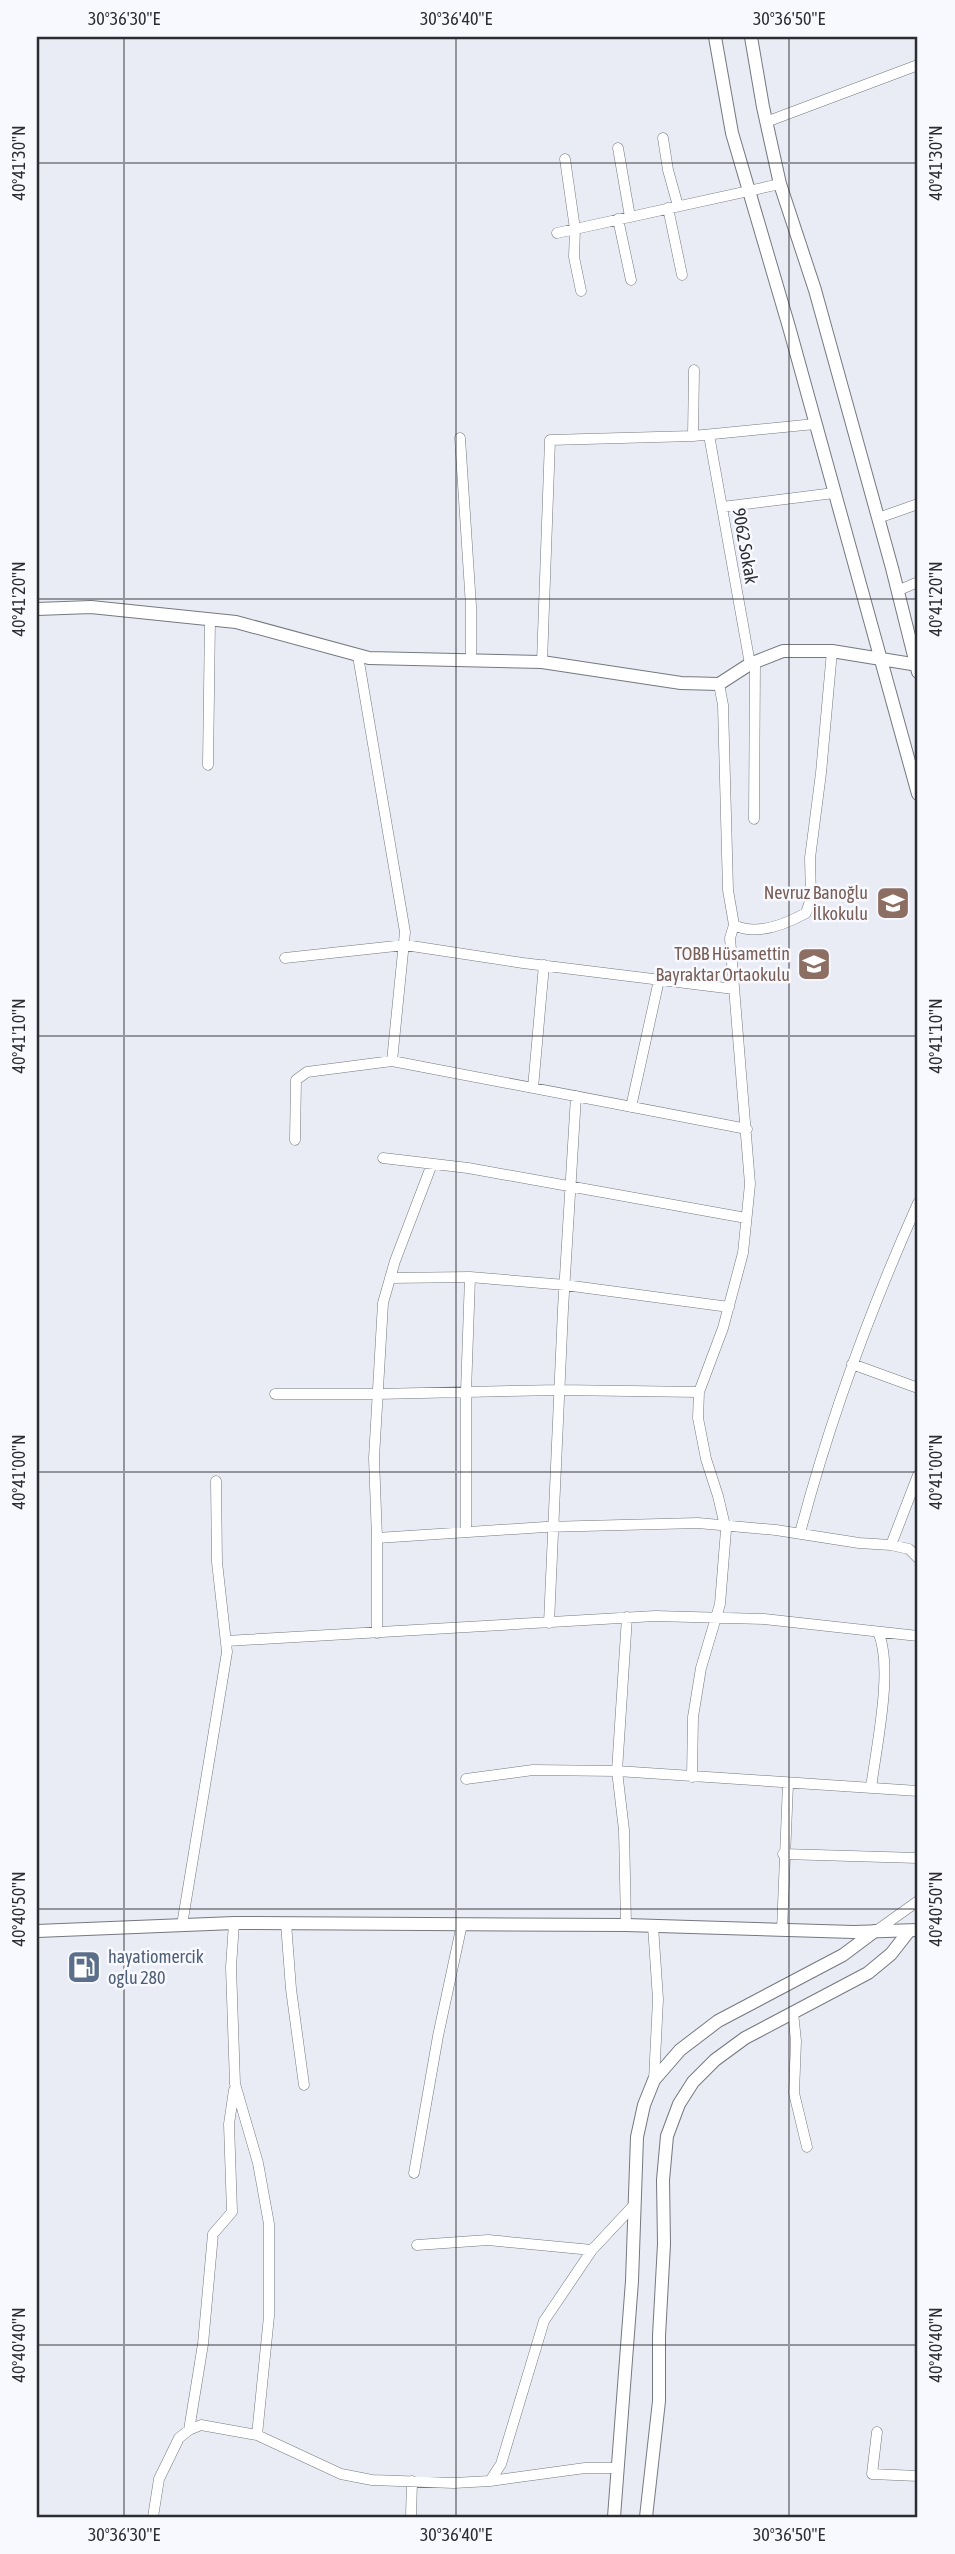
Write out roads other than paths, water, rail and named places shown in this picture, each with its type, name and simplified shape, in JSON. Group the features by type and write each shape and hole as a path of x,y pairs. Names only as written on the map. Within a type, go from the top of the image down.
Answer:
{"street":[{"path":"715,37 732,133 918,794"},
{"path":"37,609 91,607 236,622 369,659 542,662 681,683 719,684 752,663 783,651 832,651 879,657 918,667 815,290 780,184 751,37"},
{"path":"766,122 918,65"},
{"path":"663,138 682,275"},
{"path":"618,148 630,217"},
{"path":"565,159 575,229 574,257 581,291"},
{"path":"557,233 780,184"},
{"path":"618,219 631,281"},
{"path":"693,436 694,370"},
{"path":"542,662 550,440 693,436 815,424"},
{"name":"9062 Sokak","path":"709,435 752,663 754,819"},
{"path":"460,438 471,606 471,660"},
{"path":"722,507 834,493"},
{"path":"878,518 918,504"},
{"path":"897,591 918,582"},
{"path":"208,765 210,620"},
{"path":"734,925 740,928 764,928 786,924 806,913 811,898 810,858 832,651"},
{"path":"358,656 405,932 392,1061"},
{"path":"692,1777 693,1717 701,1668 720,1604 725,1526 706,1460 698,1418 699,1392 729,1307 743,1254 750,1184 730,938 734,925 728,890 723,705 719,684"},
{"path":"285,958 405,945 734,989"},
{"path":"533,1088 544,965"},
{"path":"631,1107 659,980"},
{"path":"295,1140 296,1080 307,1072 392,1061 747,1129"},
{"path":"549,1623 576,1096"},
{"path":"383,1158 468,1168 746,1218"},
{"path":"377,1633 374,1458 383,1303 432,1164"},
{"path":"800,1533 812,1486 852,1364 918,1203"},
{"path":"390,1278 470,1277 565,1285 729,1307"},
{"path":"466,1532 466,1392 470,1277"},
{"path":"852,1364 918,1388"},
{"path":"275,1394 559,1390 699,1392"},
{"path":"891,1545 915,1489 918,1475"},
{"path":"182,1925 227,1652 216,1562 216,1481"},
{"path":"377,1538 554,1527 698,1523 891,1545 909,1549 918,1558"},
{"path":"226,1642 627,1617 716,1616 918,1636"},
{"path":"626,1925 624,1830 617,1771 627,1617"},
{"path":"871,1788 883,1703 884,1644 878,1632"},
{"path":"547,1757 549,1770"},
{"path":"466,1779 533,1770 617,1771 918,1791"},
{"path":"782,1930 783,1854 788,1784"},
{"path":"783,1854 918,1858"},
{"path":"654,2080 680,2050 718,2021 844,1955 918,1901"},
{"path":"189,2430 202,2344 213,2234 232,2212 229,2124 234,2084 231,1967 234,1923"},
{"path":"37,1931 234,1923 626,1925 914,1931"},
{"path":"286,1923 291,1989 304,2085"},
{"path":"414,2173 438,2036 462,1924"},
{"path":"614,2517 632,2281 637,2137 644,2105 654,2080 658,1999 653,1926"},
{"path":"646,2517 659,2401 664,2244 663,2180 667,2136 679,2104 693,2082 715,2060 745,2038 867,1973 914,1931"},
{"path":"793,2012 796,2040 794,2093 807,2147"},
{"path":"234,2084 258,2163 269,2224 269,2316 257,2435"},
{"path":"490,2481 501,2464 544,2321 592,2250 634,2205"},
{"path":"417,2245 488,2240 592,2250"},
{"path":"153,2517 159,2479 179,2438 201,2425 257,2435 341,2474 372,2480 490,2481 585,2468 618,2468"},
{"path":"877,2432 872,2474 918,2476"},
{"path":"411,2517 412,2481"}],"place":[{"name":"Nevruz Banoğlu İlkokulu","path":"893,903"},
{"name":"TOBB Hüsamettin Bayraktar Ortaokulu","path":"814,964"},
{"name":"hayatiomercik oglu 280","path":"84,1967"}]}
